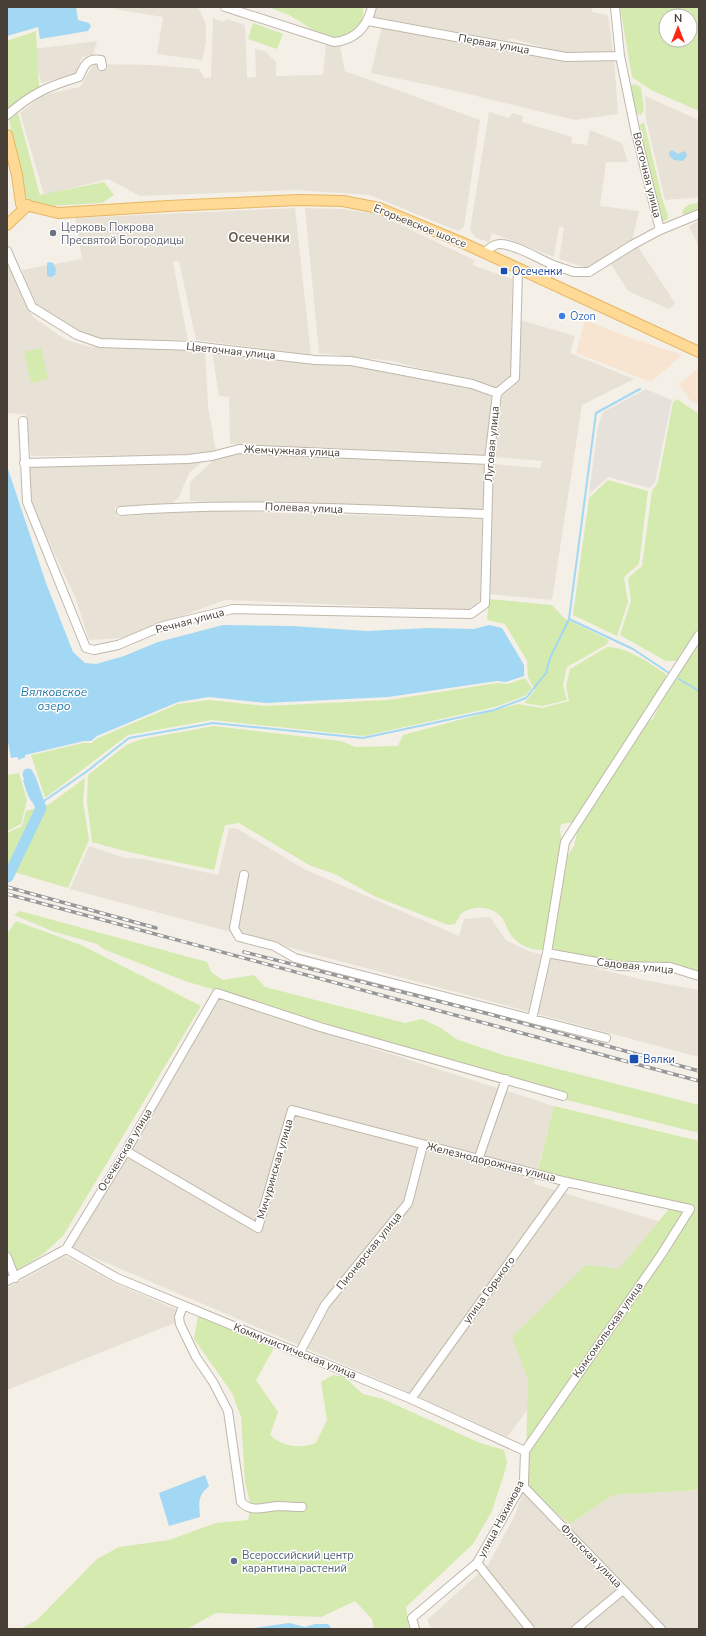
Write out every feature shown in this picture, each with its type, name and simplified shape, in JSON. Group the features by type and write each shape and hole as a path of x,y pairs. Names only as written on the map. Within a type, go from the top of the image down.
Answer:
{"main road":[{"path":"7,135 17,175 21,204 28,205"},
{"name":"Егорьевское шоссе","path":"28,205 58,213 283,201 343,201 379,208 484,253 518,270 699,352"},
{"path":"7,225 28,205"}],"street":[{"path":"226,7 334,42 350,39 368,21 372,7"},
{"name":"Восточная улица","path":"484,253 493,246 501,244 518,249 553,265 574,272 589,272 660,230 635,129 620,56 615,7"},
{"name":"Первая улица","path":"368,21 566,57 620,56"},
{"path":"7,115 23,102 47,87 79,77 85,63 93,59 101,60 102,66"},
{"path":"660,230 699,214"},
{"name":"Цветочная улица","path":"7,251 32,307 77,335 95,341 131,345 209,347 315,360 351,361 472,384 497,392"},
{"path":"544,281 553,265"},
{"name":"Луговая улица","path":"485,604 486,514 489,460 497,392 515,378 518,270"},
{"name":"Речная улица","path":"23,421 27,502 86,648 94,650 118,645 163,626 232,609 471,614 485,604"},
{"name":"Жемчужная улица","path":"24,463 188,458 212,456 239,449 489,460"},
{"name":"Полевая улица","path":"121,510 177,506 225,506 486,514"},
{"path":"532,1019 548,953 565,842 699,635"},
{"path":"244,875 234,928 239,937 274,946 295,958 606,1038"},
{"name":"Садовая улица","path":"548,953 619,966 670,967 699,976"},
{"name":"Осеченская улица","path":"11,1280 66,1249 126,1151 217,993 320,1026 506,1080"},
{"path":"478,1160 506,1080 563,1096"},
{"name":"Мичуринская улица","path":"126,1151 258,1228 292,1110"},
{"name":"Железнодорожная улица","path":"292,1110 478,1160 567,1182 690,1209"},
{"name":"Пионерская улица","path":"300,1352 325,1305 408,1203 423,1145"},
{"name":"улица Горького","path":"411,1399 567,1182"},
{"name":"Комсомольская улица","path":"525,1450 661,1255 690,1209"},
{"name":"Коммунистическая улица","path":"66,1249 117,1278 183,1306 300,1352 411,1399 525,1450"},
{"path":"7,1257 11,1280"},
{"path":"183,1306 179,1317 180,1324 196,1357 213,1382 228,1411 241,1502 245,1506 253,1509 276,1506 302,1507"},
{"name":"улица Нахимова","path":"415,1629 412,1618 477,1562 524,1481 525,1450"},
{"name":"Флотская улица","path":"524,1481 524,1487 661,1629"},
{"path":"477,1562 530,1629"},
{"path":"576,1629 623,1590"}],"shaded area":[{"path":"114,7 198,7 206,24 206,43 202,60 157,54 163,17 115,9"},
{"path":"376,7 593,7 592,12 608,15 613,52 565,53 509,38 508,41 373,17"},
{"path":"213,18 223,22 227,19 245,25 247,78 256,77 255,49 265,51 276,62 276,76 323,75 326,45 340,46 345,71 480,120 464,227 458,231 370,195 296,190 140,196 108,179 44,195 20,113 43,95 80,87 94,64 154,65 199,69 204,78 211,78"},
{"path":"382,26 567,62 614,59 618,114 575,120 448,89 371,73"},
{"path":"97,41 93,55 82,57 76,74 41,83 34,49"},
{"path":"645,96 699,120 699,197 665,200 646,119"},
{"path":"489,112 509,118 512,113 523,116 522,122 572,137 571,143 587,145 590,130 622,143 628,162 606,162 600,206 639,211 632,241 614,250 598,263 587,268 559,259 564,228 559,227 554,257 492,233 489,242 476,238 470,230"},
{"path":"295,208 311,355 196,340 179,261 173,262 188,340 108,341 80,333 35,307 22,270 82,259 75,218"},
{"path":"305,208 343,209 378,214 474,260 473,265 512,279 511,374 498,388 392,361 319,353"},
{"path":"699,221 699,247 689,226"},
{"path":"638,247 675,303 669,309 628,291 611,264"},
{"path":"7,261 33,317 66,340 91,347 205,351 208,406 216,452 180,455 31,456 25,414 7,413"},
{"path":"520,320 575,336 570,353 634,379 582,405 552,600 488,594 493,464 540,468 542,461 493,457 502,396 519,381"},
{"path":"585,320 620,334 682,355 651,382 576,353"},
{"path":"212,351 268,361 347,364 472,386 493,395 486,455 230,444 229,397 219,396"},
{"path":"699,368 699,405 690,400 678,384"},
{"path":"646,389 672,400 655,482 649,488 608,477 589,494 598,426 603,412"},
{"path":"240,452 485,462 483,512 190,501 190,482 217,457"},
{"path":"207,458 189,473 179,497 171,504 115,507 117,517 191,510 482,519 480,601 470,610 225,600 122,638 89,640 75,597 29,499 28,465"},
{"path":"229,828 238,829 304,869 459,936 464,919 490,917 506,940 528,951 644,980 699,990 699,1057 70,889 89,846 125,858 143,859 218,875"},
{"path":"218,999 554,1106 534,1184 668,1224 507,1437 415,1395 72,1248"},
{"path":"65,1256 116,1284 176,1309 177,1322 7,1390 7,1288"},
{"path":"525,1487 570,1524 613,1495 699,1490 699,1629 432,1629 427,1620 488,1565 515,1515"}],"green space":[{"path":"269,7 363,7 363,15 360,23 345,35 330,37 315,31 288,15"},
{"path":"620,7 699,7 699,111 651,90 632,77"},
{"path":"253,23 283,34 277,49 248,39"},
{"path":"36,31 39,88 7,109 7,41"},
{"path":"634,84 641,87 644,111 640,115 636,113 631,86"},
{"path":"18,113 40,195 104,182 114,195 102,203 34,207 24,194 9,119"},
{"path":"644,122 663,202 668,215 667,220 662,221 659,216 640,125"},
{"path":"698,203 699,211 685,215 682,213 684,208 688,205"},
{"path":"41,348 48,379 31,383 24,352"},
{"path":"677,399 699,414 699,627 676,661 666,661 620,635 631,601 628,578 642,566 652,491 658,482 673,402"},
{"path":"608,480 648,491 639,564 624,577 628,602 617,636 573,615 589,498"},
{"path":"489,599 552,605 564,618 609,640 606,645 567,667 563,685 567,700 542,706 524,703 535,690 528,677 527,661 505,624 487,620"},
{"path":"699,641 699,972 670,964 619,962 559,952 552,947 567,857 574,846 578,828 645,723 653,719 658,708"},
{"path":"607,647 623,650 638,656 666,674 667,679 575,822 561,824 560,829 562,844 543,950 530,948 517,942 510,933 503,919 494,911 483,908 471,909 460,915 455,924 448,925 374,896 337,875 309,865 239,823 225,825 214,870 137,854 92,842 87,802 88,775 126,745 142,739 214,726 341,741 355,747 398,746 403,735 518,704 542,708 569,701 566,686 570,669"},
{"path":"525,678 532,688 525,696 495,707 364,736 212,720 128,735 45,798 31,755 83,743 91,743 98,738 178,704 209,700 265,706 388,700 497,683 507,684"},
{"path":"19,773 27,800 21,824 7,831 7,775"},
{"path":"85,778 83,802 89,840 68,888 7,870 7,833 22,826 26,811 48,805"},
{"path":"20,911 207,962 211,972 223,980 254,975 265,987 405,1023 422,1019 441,1028 456,1039 503,1055 699,1105 699,1133 503,1084 354,1032 185,981 103,949 97,944 52,931 14,915"},
{"path":"16,921 81,945 201,1006 63,1236 42,1255 7,1276 7,934"},
{"path":"554,1106 699,1141 699,1490 613,1495 570,1524 525,1487 528,1380 512,1337 586,1265 619,1269 674,1203 538,1170"},
{"path":"198,1316 274,1348 256,1380 278,1412 270,1435 280,1442 292,1446 304,1446 316,1443 327,1420 321,1382 333,1375 344,1377 363,1394 383,1399 480,1443 504,1450 507,1462 492,1511 473,1544 406,1607 409,1629 374,1629 372,1619 355,1601 321,1617 216,1613 187,1629 20,1629 37,1620 97,1559 119,1547 169,1540 216,1523 248,1520 251,1507 245,1482 241,1417 232,1393 194,1339"}],"water":[{"path":"7,7 76,7 78,20 89,23 91,26 88,31 40,39 38,27 7,36"},
{"path":"672,150 678,154 685,151 687,156 683,161 674,160 669,155 669,152"},
{"path":"47,263 53,263 56,269 55,275 51,277 47,276"},
{"name":"Вялковское озеро","path":"7,466 46,583 73,652 85,663 96,664 124,656 158,642 223,625 292,626 367,631 429,628 474,629 489,625 502,628 524,665 524,676 506,682 497,681 388,697 266,703 209,697 178,702 97,736 91,741 84,741 25,755 25,757 19,760 17,757 11,758 7,737"},
{"path":"30,772 32,776 35,775 44,801 41,808 31,800 23,780 26,778 25,775"},
{"path":"205,1475 209,1486 202,1493 199,1507 200,1517 169,1526 159,1493"},
{"path":"289,1623 305,1627 315,1624 328,1624 332,1629 246,1629"}],"waterway":[{"path":"44,801 86,772 129,738 213,723 363,738 494,710 526,698 546,673 550,658 569,619 596,413 640,389"},
{"path":"569,619 633,649 669,673"},
{"path":"679,679 699,691"},
{"path":"8,877 41,808 28,774"}],"railway":[{"path":"7,887 156,928"},
{"path":"7,894 699,1081"},
{"path":"244,952 489,1014 699,1071"}],"place":[{"name":"Церковь Покрова Пресвятой Богородицы","path":"53,233"},
{"name":"Осеченки","path":"504,271"},
{"name":"Ozon","path":"562,316"},
{"name":"Вялки","path":"634,1059"},
{"name":"Всероссийский центр карантина растений","path":"234,1561"}],"district":[{"name":"Осеченки","path":"259,238"}]}
